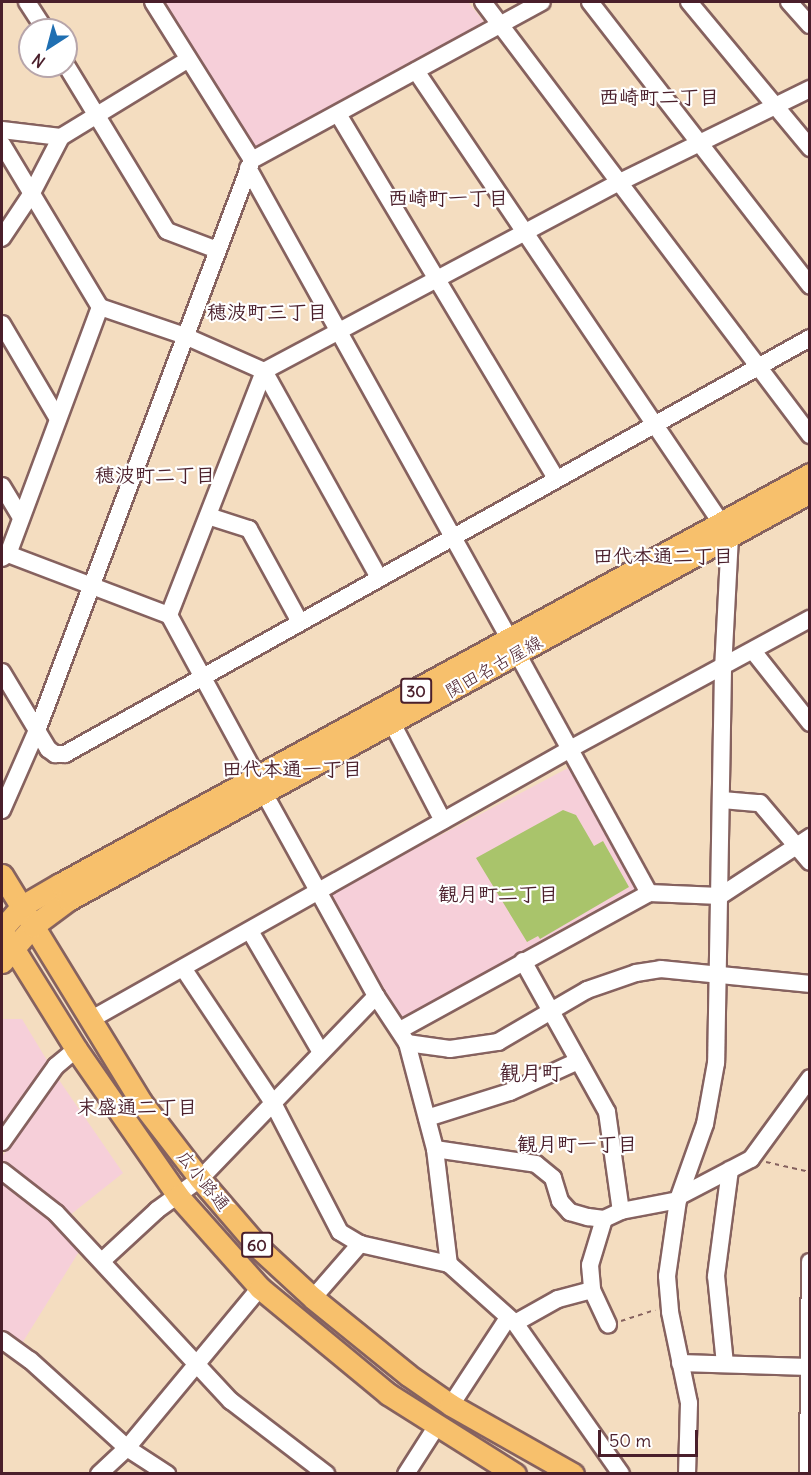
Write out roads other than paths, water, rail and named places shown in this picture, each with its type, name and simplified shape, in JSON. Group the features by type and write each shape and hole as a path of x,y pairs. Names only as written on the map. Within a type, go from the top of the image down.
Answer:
{"main road":[{"name":"関田名古屋線","path":"7,955 33,926 68,900 260,785 726,529 810,474"},
{"name":"関田名古屋線","path":"726,529 810,492"},
{"name":"関田名古屋線","path":"2,929 22,906 260,785 392,723 513,646"},
{"name":"広小路通","path":"2,875 141,1102 200,1179 261,1250 313,1298 452,1405 573,1473"},
{"name":"広小路通","path":"2,929 7,955 76,1049 178,1196 260,1288 357,1371 436,1426 515,1473"}],"street":[{"path":"27,2 37,18"},
{"path":"153,2 250,164 450,538 572,748 650,893"},
{"path":"483,2 810,435"},
{"path":"2,810 38,728 250,164 542,2"},
{"path":"590,2 810,286"},
{"path":"688,2 810,148"},
{"path":"789,2 810,25"},
{"path":"2,238 32,193 61,136 187,60"},
{"path":"416,71 726,529 720,972 713,1094 680,1197 669,1246 670,1305 689,1403 687,1473"},
{"path":"74,78 167,231 217,250"},
{"path":"168,615 264,371 620,182 810,88"},
{"path":"339,114 556,478"},
{"path":"2,130 61,136"},
{"path":"2,144 100,307 185,336 264,371 378,578"},
{"path":"100,307 5,556 168,615 318,892 376,996 403,1037 435,1149 449,1264"},
{"path":"2,324 58,419"},
{"path":"2,672 38,728 48,749 55,754 65,754 810,338"},
{"path":"2,486 21,518"},
{"path":"208,516 249,529 300,622"},
{"path":"90,1020 572,748 723,669 810,619"},
{"path":"753,651 810,723"},
{"path":"392,723 443,821"},
{"path":"722,800 760,802 803,841 810,862"},
{"path":"403,1037 523,961 650,893 720,896 803,841"},
{"path":"250,931 321,1051"},
{"path":"523,961 607,1113 621,1211"},
{"path":"183,968 273,1103 333,1224 360,1244 449,1264 512,1321 621,1473"},
{"path":"403,1037 450,1049 498,1042 587,990 636,973 661,969 720,972 810,984"},
{"path":"102,1261 200,1179 376,996"},
{"path":"2,1142 56,1066 76,1049"},
{"path":"427,1118 510,1092 578,1061"},
{"path":"435,1149 536,1164 553,1178 560,1201 570,1212 604,1218 621,1211 680,1197 752,1159 810,1077"},
{"path":"725,1365 716,1276 730,1170"},
{"path":"2,1171 56,1213 231,1401 326,1473"},
{"path":"604,1218 590,1265 592,1290 608,1325"},
{"path":"313,1298 360,1244"},
{"path":"808,1473 810,1262"},
{"path":"99,1473 127,1448 260,1288"},
{"path":"452,1405 512,1321 558,1299 592,1290"},
{"path":"2,1340 30,1360 127,1448 167,1473"},
{"path":"680,1363 809,1367"},
{"path":"406,1473 436,1426"}],"district":[{"name":"西崎町二丁目","path":"659,96"},
{"name":"西崎町一丁目","path":"448,197"},
{"name":"穂波町三丁目","path":"267,311"},
{"name":"穂波町二丁目","path":"155,474"},
{"name":"田代本通二丁目","path":"663,555"},
{"name":"田代本通一丁目","path":"292,768"},
{"name":"観月町二丁目","path":"498,893"},
{"name":"観月町","path":"531,1073"},
{"name":"末盛通二丁目","path":"137,1106"},
{"name":"観月町一丁目","path":"577,1143"}]}
